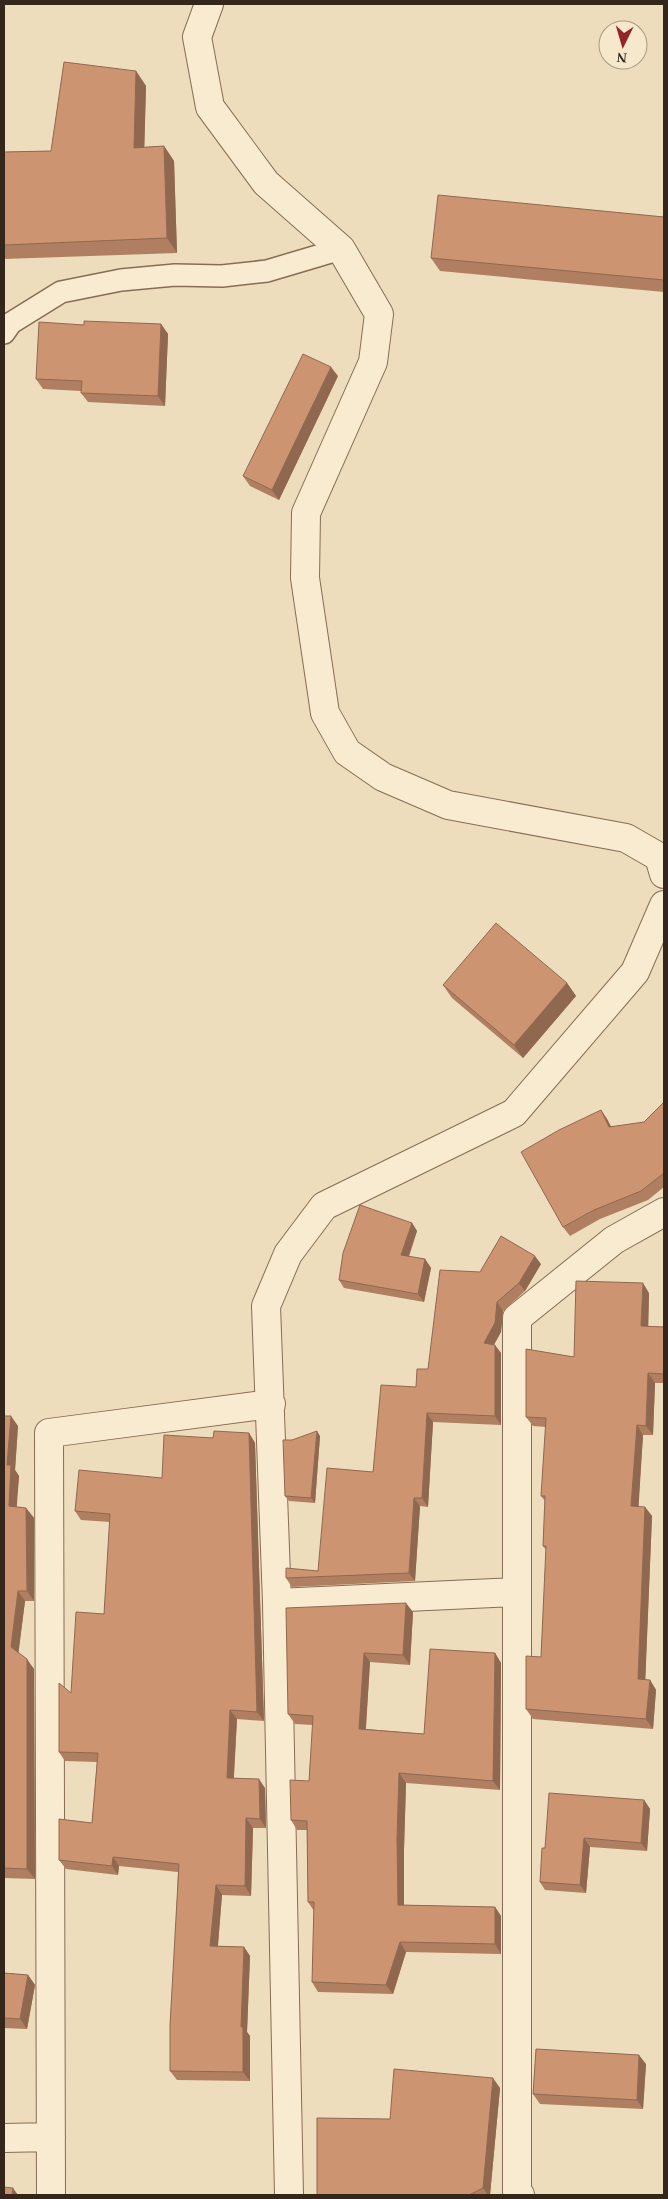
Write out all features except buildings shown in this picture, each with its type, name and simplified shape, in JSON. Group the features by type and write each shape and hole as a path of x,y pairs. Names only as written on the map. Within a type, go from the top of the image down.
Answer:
{"street":[{"path":"209,4 197,37 210,107 266,183 341,249 378,314 373,362 306,513 305,578 326,712 347,752 383,777 448,805 626,838 659,857 664,874"},
{"path":"289,2195 277,1603 266,1306 288,1254 324,1206 514,1113 635,972 664,905"},
{"path":"520,2195 517,2192 517,1318 614,1240 664,1212"},
{"path":"50,2195 49,1433 271,1404"},
{"path":"277,1603 516,1592"},
{"path":"4,2138 51,2137"}],"lane":[{"path":"4,334 11,323 61,292 121,280 175,275 222,276 267,270 341,249"}]}
